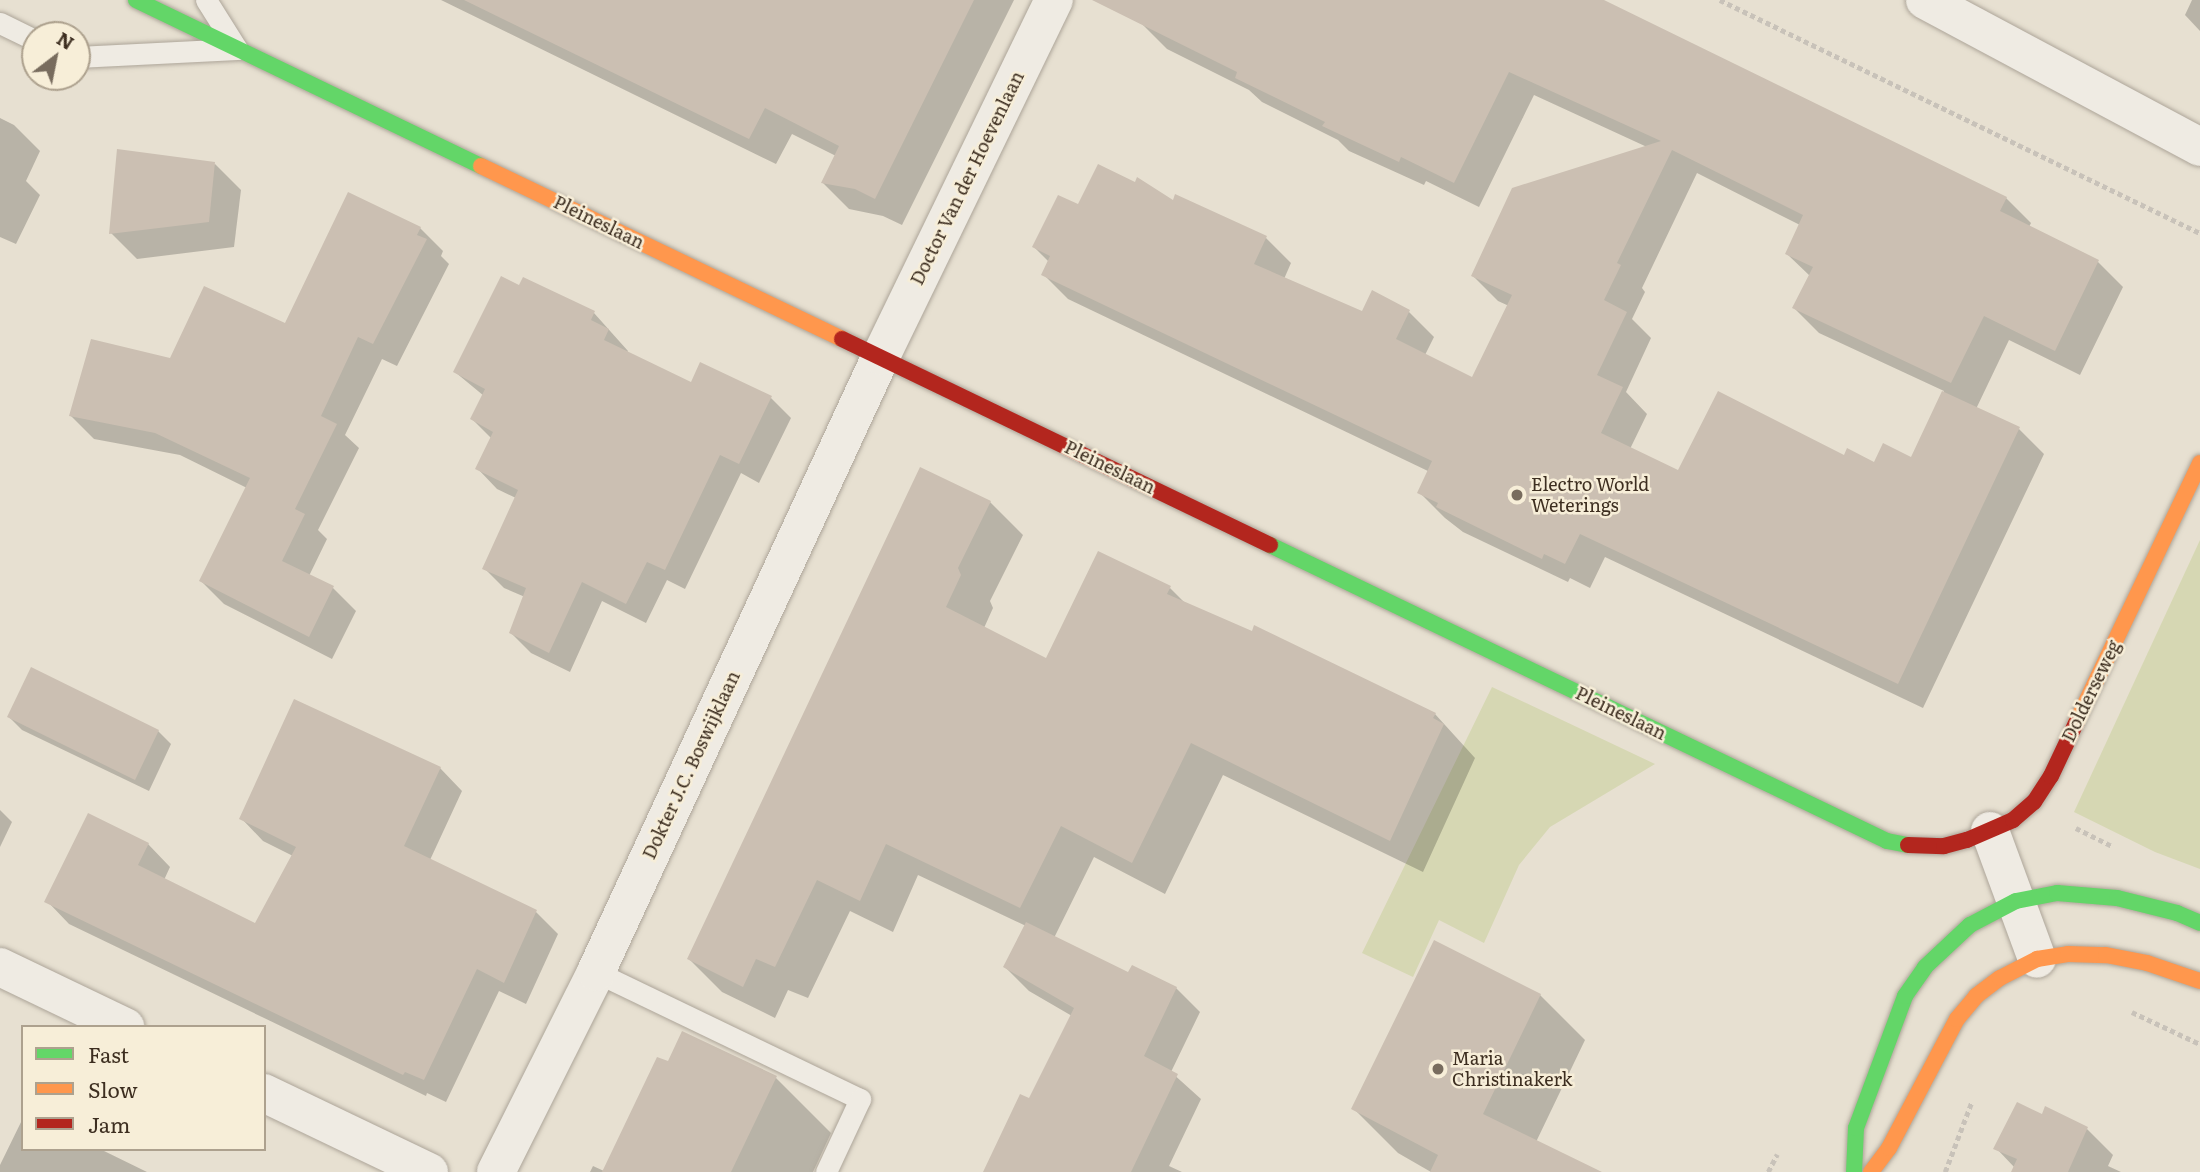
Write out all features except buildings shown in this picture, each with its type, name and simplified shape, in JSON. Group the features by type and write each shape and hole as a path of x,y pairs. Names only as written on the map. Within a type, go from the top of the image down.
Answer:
{"street":[{"name":"Pleineslaan","path":"136,0 1869,833 1910,846 1944,846 1990,831"},
{"name":"Doctor Van der Hoevenlaan","path":"881,356 1054,0"},
{"path":"1925,0 2200,147"},
{"name":"Dokter J.C. Boswijklaan","path":"496,1172 596,972 881,356"},
{"name":"Dolderseweg","path":"1990,831 2012,820 2034,802 2051,776 2200,463"},
{"path":"1990,831 2038,959"},
{"path":"1854,1172 1856,1128 1905,996 1925,967 1970,925 2016,901 2057,893 2117,898 2177,913 2200,923"},
{"path":"1871,1172 1889,1148 1957,1019 1976,996 2000,978 2038,959 2068,954 2106,955 2147,963 2200,981"},
{"path":"0,967 121,1025"},
{"path":"266,1094 429,1172"}],"lane":[{"path":"206,0 237,49"},
{"path":"0,23 21,33"},
{"name":"Pleineslaan","path":"91,56 237,49"},
{"path":"596,972 860,1099 826,1172"}],"path":[{"path":"1720,0 2200,233"},
{"path":"2034,802 2092,838 2116,848"},
{"path":"2130,1012 2200,1044"},
{"path":"1945,1172 1975,1094"},
{"path":"1768,1172 1777,1154"}],"green space":[{"path":"2200,540 2200,869 2155,852 2074,812"},
{"path":"1492,687 1655,764 1550,827 1519,865 1484,943 1439,920 1413,977 1362,953"}],"traffic: fast":[{"path":"136,0 481,166"},
{"path":"1270,545 1887,841 1908,845"},
{"path":"1854,1172 1856,1128 1905,996 1925,967 1970,925 2016,901 2057,893 2117,898 2177,913 2200,923"}],"traffic: slow":[{"path":"481,166 842,339"},
{"path":"2076,723 2200,463"},
{"path":"1871,1172 1889,1148 1957,1019 1976,996 2000,978 2037,959 2068,954 2106,955 2147,963 2200,981"}],"traffic: jam":[{"path":"842,339 1270,545"},
{"path":"1908,845 1944,846 1967,840 2013,820 2034,802 2051,776 2076,723"}],"place":[{"name":"Electro World Weterings","path":"1517,495"},
{"name":"Maria Christinakerk","path":"1438,1069"}]}
